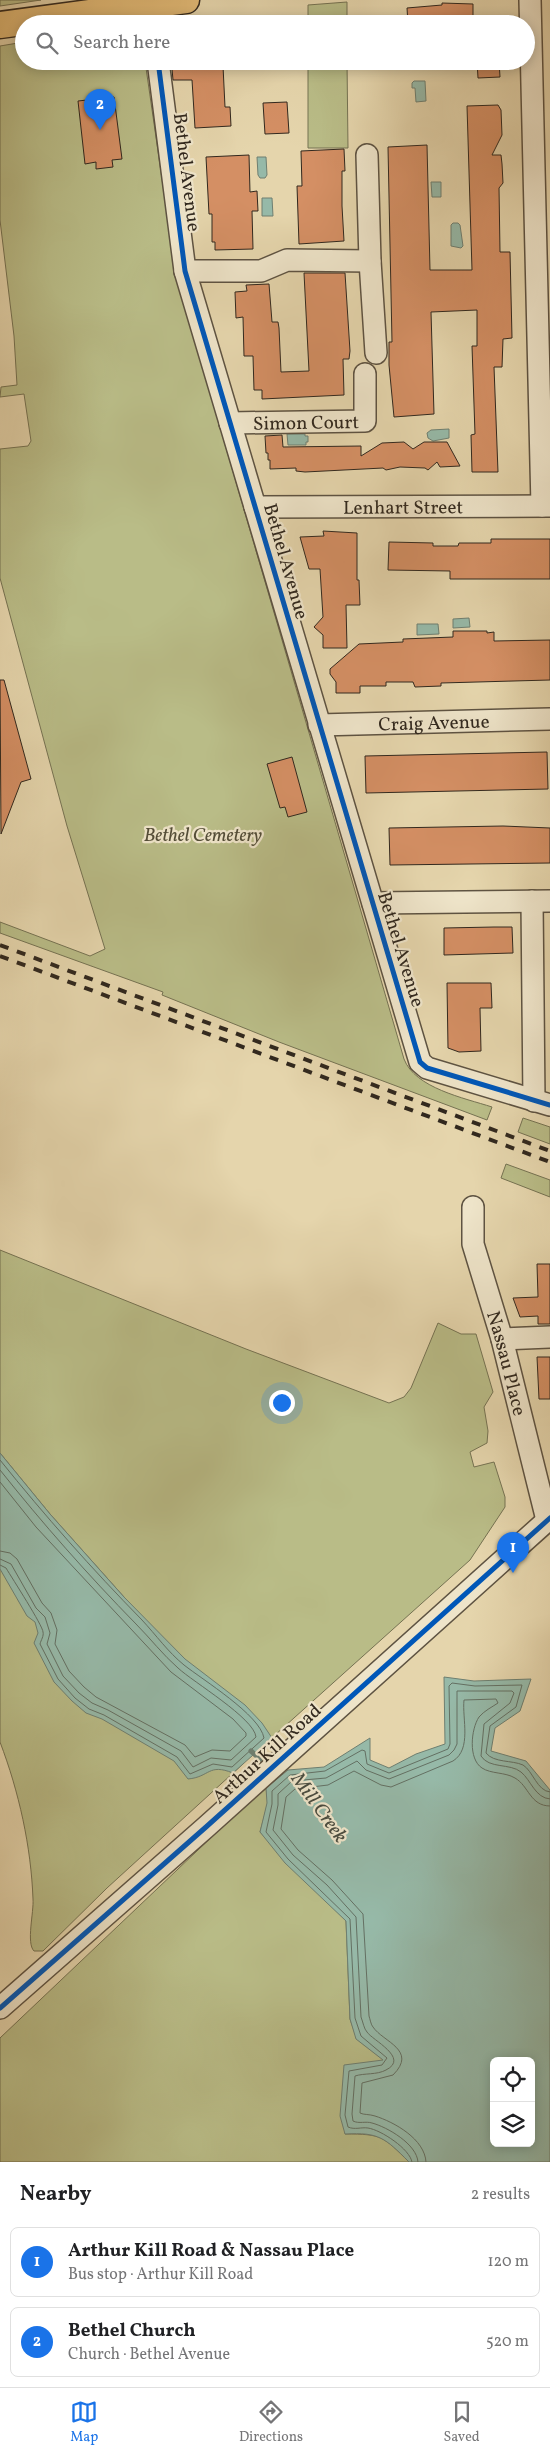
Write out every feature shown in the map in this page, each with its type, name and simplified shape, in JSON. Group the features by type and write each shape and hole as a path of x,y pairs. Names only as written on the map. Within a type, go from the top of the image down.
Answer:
{"main road":[{"path":"137,15 152,14 186,0"},
{"path":"0,24 15,23"}],"street":[{"path":"530,0 530,15"},
{"name":"Bethel Avenue","path":"159,70 185,272 420,1062 427,1068 542,1103"},
{"path":"532,70 546,506"},
{"path":"367,155 370,262 376,353"},
{"path":"185,272 261,271 287,260 370,262"},
{"name":"Simon Court","path":"230,422 364,422 365,374"},
{"name":"Lenhart Street","path":"255,508 546,506"},
{"name":"Craig Avenue","path":"319,725 550,719"},
{"path":"373,903 541,901 542,1103"},
{"name":"Nassau Place","path":"473,1207 473,1244 502,1340 549,1519"},
{"path":"502,1340 550,1337"},
{"name":"Arthur Kill Road","path":"2,2003 206,1827 549,1519"}],"green space":[{"path":"0,0 41,0 0,6"},
{"path":"347,2 347,15 308,15 308,5"},
{"name":"Bethel Cemetery","path":"15,44 15,70 146,70 176,276 404,1059 410,1069 429,1085 455,1096 492,1107 487,1120 279,1042 162,995 163,992 0,933 0,922 90,956 105,949 67,826 0,578 0,449 28,446 31,441 24,394 0,397 1,387 17,385 14,336 0,220 0,46"},
{"path":"308,70 347,70 348,148 308,148"},
{"path":"523,1118 550,1127 550,1144 518,1132"},
{"path":"506,1164 550,1180 550,1197 501,1178"},
{"path":"0,1250 246,1349 389,1403 404,1397 411,1388 438,1323 461,1334 476,1334 493,1392 484,1407 488,1431 487,1443 470,1452 474,1467 494,1462 505,1497 505,1507 470,1560 265,1744 154,1642 124,1597 50,1514 0,1453"},
{"path":"0,1522 244,1763 107,1888 43,1951 34,1951 32,1947 30,1934 33,1899 27,1839 13,1780 0,1742"},
{"path":"266,1788 268,1803 260,1832 346,1921 350,2019 357,2039 384,2060 345,2134 381,2138 409,2162 0,2162 0,2038 237,1813"}],"water":[{"path":"414,81 425,81 426,101 416,102 415,88 412,88"},
{"path":"257,157 266,157 267,175 265,178 260,178 258,175"},
{"path":"431,182 441,182 441,197 432,197"},
{"path":"262,198 272,198 273,216 262,216"},
{"path":"453,223 460,225 463,246 461,248 451,246 451,225"},
{"path":"449,429 449,438 433,441 428,438 427,433 431,430"},
{"path":"287,434 305,434 305,436 308,436 308,442 306,442 306,445 288,445"},
{"path":"469,618 470,627 453,628 453,619"},
{"path":"417,624 438,624 439,634 417,635"},
{"path":"0,1453 50,1514 124,1597 185,1659 245,1705 262,1723 272,1738 233,1773 219,1769 188,1779 174,1761 102,1719 86,1713 54,1682 34,1643 38,1633 35,1622 27,1616 0,1569"},
{"path":"444,1677 474,1681 531,1679 520,1711 495,1728 491,1751 526,1761 550,1790 550,2162 409,2162 394,2147 381,2138 366,2134 345,2134 340,2116 344,2065 383,2060 356,2039 350,2019 346,1921 285,1863 260,1832 267,1803 266,1788 288,1770 324,1767 370,1738 370,1760 389,1768 416,1754 445,1744"}],"building":[{"path":"442,3 473,4 473,15 407,15 407,8 442,5"},
{"path":"172,70 223,70 225,107 230,107 231,126 195,128 192,80 173,80"},
{"path":"478,70 500,70 500,77 478,78"},
{"path":"114,97 122,159 112,160 113,167 96,169 96,162 85,164 78,101"},
{"path":"287,102 289,133 265,134 263,103"},
{"path":"498,105 501,110 502,135 492,155 501,155 502,164 503,183 499,188 500,252 510,252 512,338 503,339 502,367 494,367 498,472 472,472 471,435 475,434 472,346 477,346 477,310 431,312 434,414 394,417 389,365 389,342 392,342 388,147 427,145 430,270 472,270 467,106"},
{"path":"344,149 345,171 342,171 342,206 344,241 299,244 297,186 302,186 301,151"},
{"path":"249,155 250,192 257,191 258,211 252,211 253,249 215,250 215,242 212,242 212,214 209,214 206,157"},
{"path":"304,273 345,273 350,351 349,359 343,359 344,395 262,399 262,390 254,390 253,356 244,356 243,317 236,318 235,292 247,291 246,285 269,284 272,322 278,322 279,328 281,372 309,371"},
{"path":"282,435 283,447 361,446 361,456 382,443 404,442 413,449 424,442 447,442 460,466 440,467 437,462 428,470 425,468 400,467 386,470 383,468 305,472 296,471 296,468 270,469 270,460 268,460 268,453 266,453 265,436"},
{"path":"323,531 357,533 357,580 359,580 360,605 346,605 347,648 323,648 323,635 314,627 323,617 320,569 309,569 300,537 324,536"},
{"path":"491,539 550,539 550,579 450,579 450,571 388,570 389,542 433,543 433,546 458,546 459,543 491,543"},
{"path":"453,631 494,632 494,641 550,640 550,680 441,683 441,686 415,687 413,682 386,682 386,686 360,686 360,693 336,693 336,682 330,674 330,669 359,644 403,642 403,639 453,637"},
{"path":"0,680 4,680 31,779 21,782 1,834"},
{"path":"547,752 548,789 366,793 365,756"},
{"path":"292,757 307,812 288,817 285,807 280,808 267,764"},
{"path":"503,826 550,828 550,863 390,865 389,828"},
{"path":"512,927 513,953 444,955 444,928"},
{"path":"447,983 491,983 492,1008 480,1008 481,1051 459,1052 448,1048"},
{"path":"537,1264 550,1264 550,1324 538,1324 538,1316 520,1317 513,1298 538,1297"},
{"path":"537,1357 550,1357 550,1399 539,1399"}],"waterway":[{"name":"Mill Creek","path":"251,1751 267,1765"}],"railway":[{"path":"0,945 550,1151"},
{"path":"0,956 550,1162"}],"cycle path":[{"path":"159,70 185,271 420,1062 427,1068 550,1105"},
{"path":"0,2008 206,1827 550,1518"}],"place":[{"name":"Bethel Church","path":"100,130"},
{"name":"Arthur Kill Road & Nassau Place","path":"513,1573"}]}
